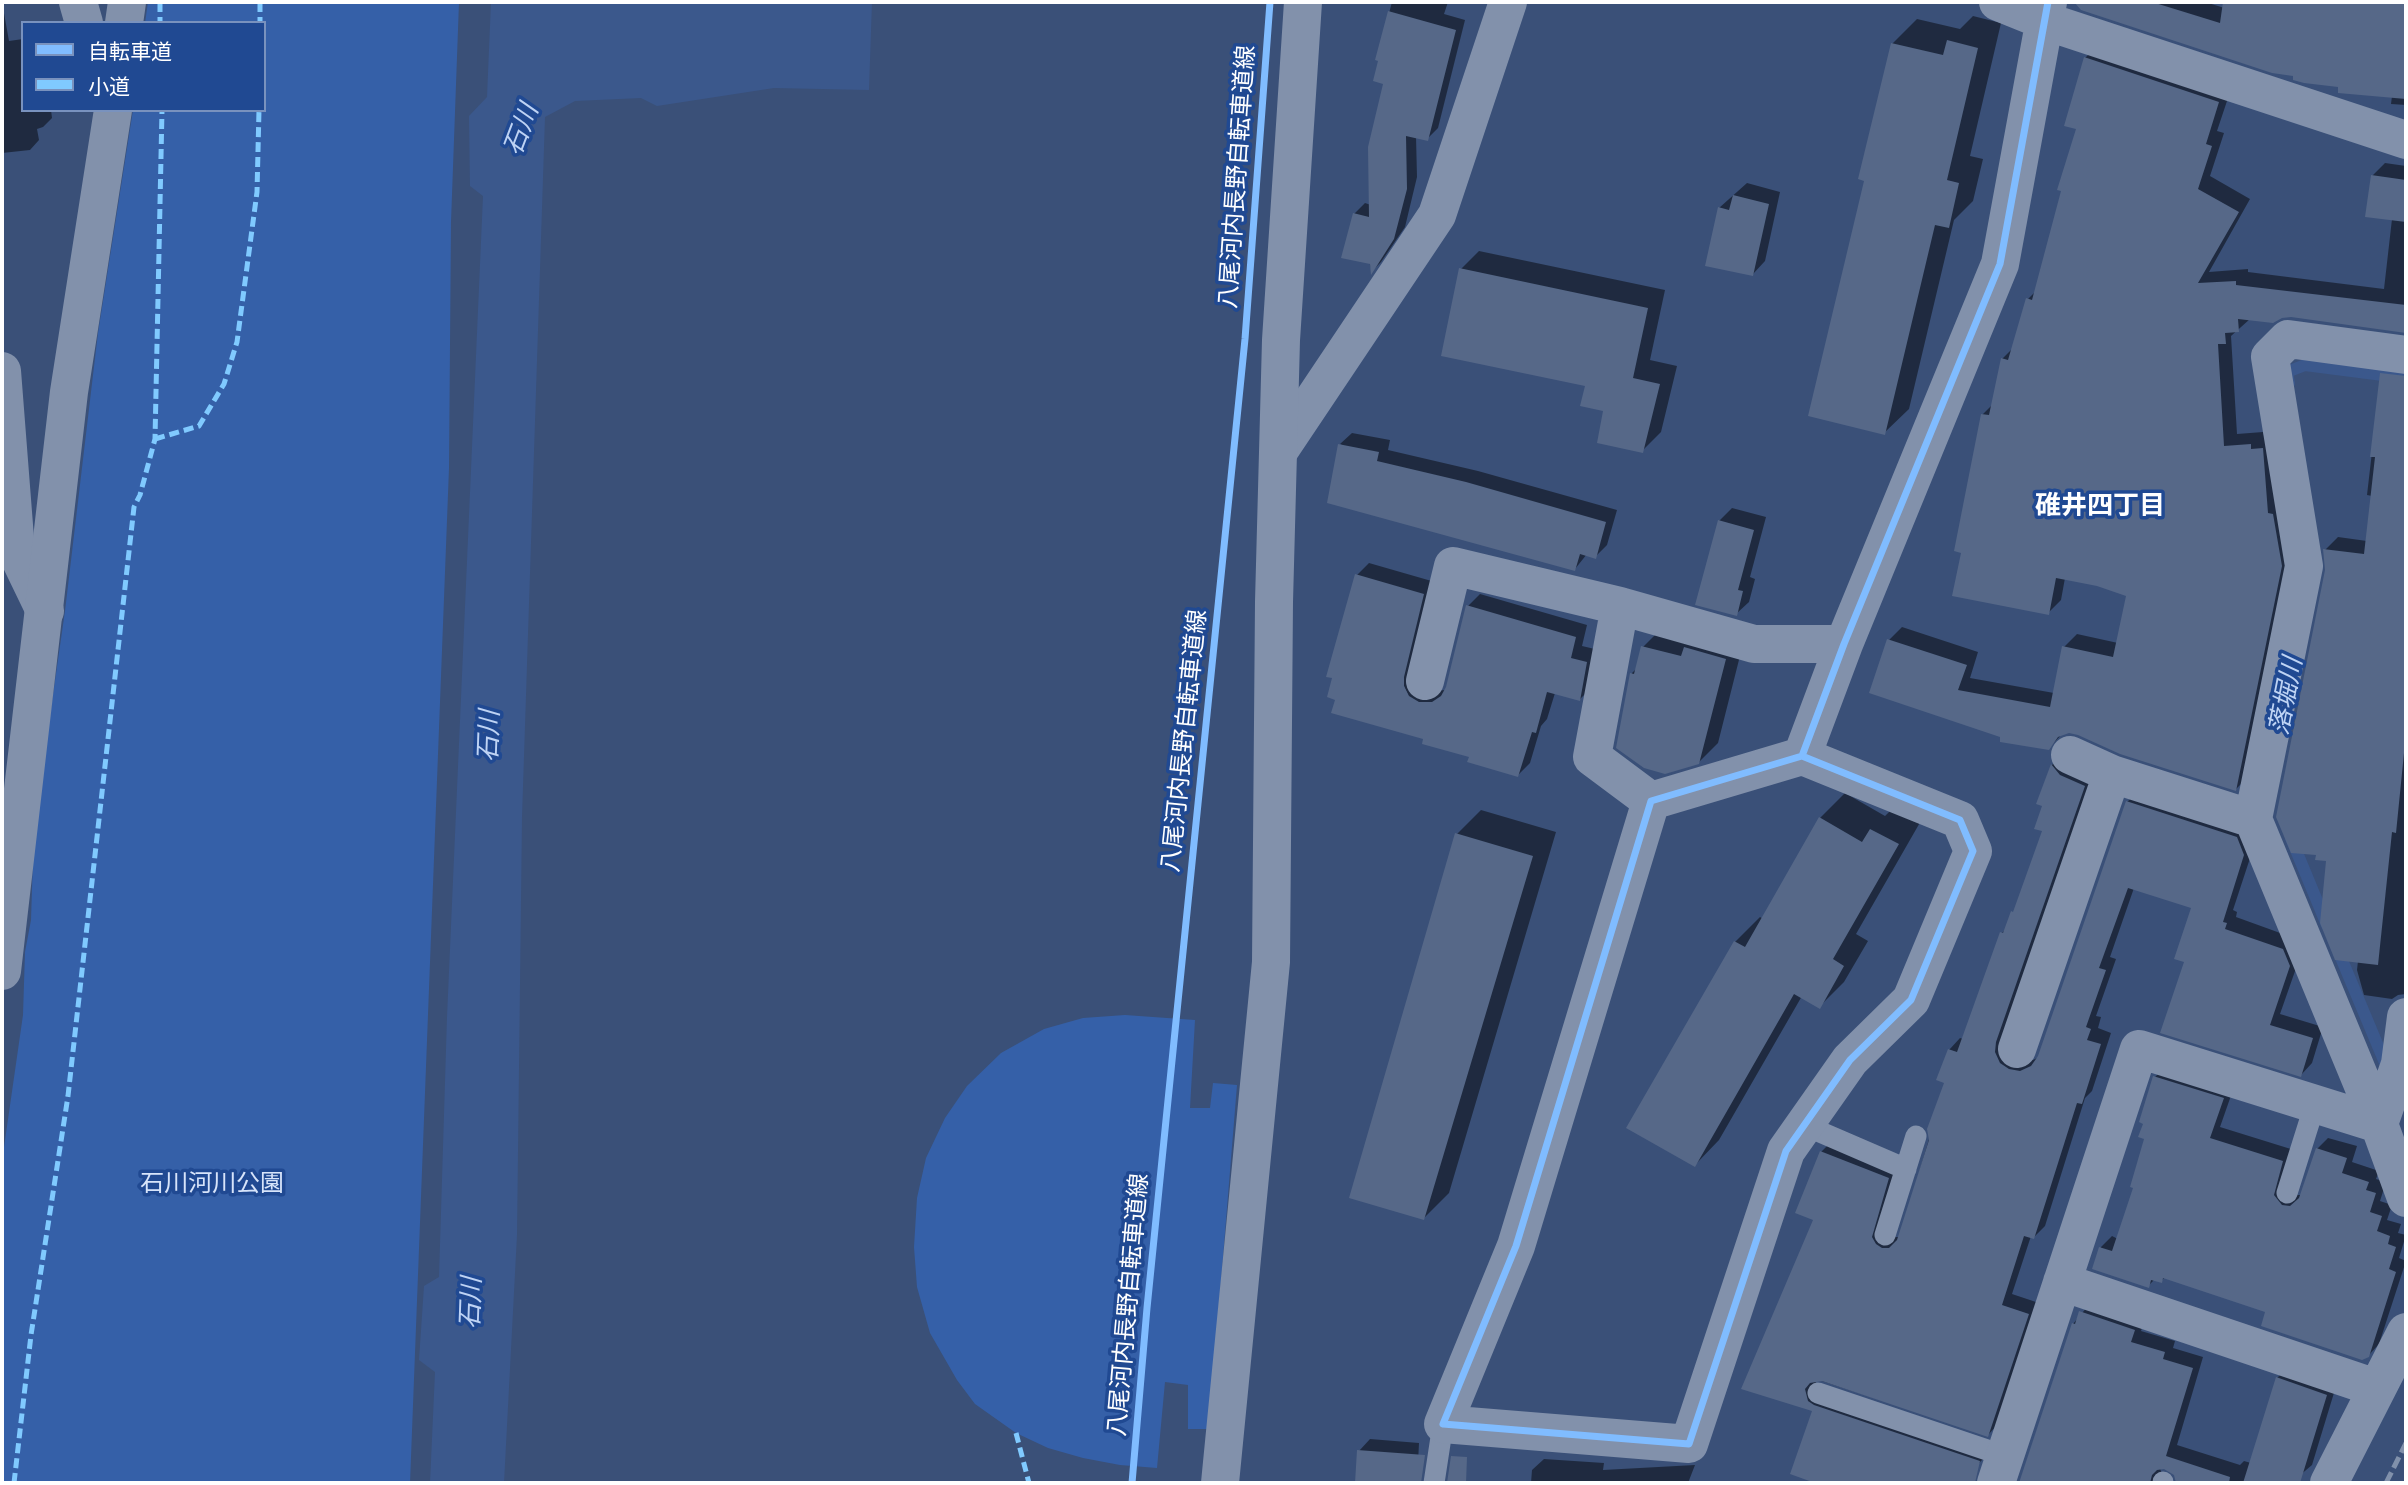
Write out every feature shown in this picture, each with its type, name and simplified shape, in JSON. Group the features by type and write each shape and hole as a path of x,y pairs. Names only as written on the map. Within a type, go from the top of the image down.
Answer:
{"street":[{"path":"78,2 83,21"},
{"path":"124,21 127,2"},
{"path":"1220,1483 1272,962 1274,602 1281,340 1303,2"},
{"path":"1279,451 1437,215 1508,2"},
{"path":"1998,2 2046,11 2406,140"},
{"path":"1802,756 1844,644 2000,264 2046,11"},
{"path":"2,971 11,812 45,611 69,392 113,112"},
{"path":"2394,1088 2253,819 2304,566 2270,357 2288,340 2406,355"},
{"path":"2,371 9,551 45,611"},
{"path":"1425,681 1453,566 1620,606 1754,644 1844,644"},
{"path":"1620,606 1592,757 1651,801"},
{"path":"2070,755 2112,774 2253,819"},
{"path":"1802,756 1960,820 1973,851 1911,1000 1850,1060 1786,1151 1689,1444 1443,1424 1516,1246 1651,801 1802,756"},
{"path":"2017,1049 2112,774"},
{"path":"2406,1017 2394,1088 2406,1198"},
{"path":"2001,1470 2139,1049 2315,1104 2394,1088"},
{"path":"2062,1282 2376,1388"},
{"path":"2329,1483 2406,1332"}],"lane":[{"path":"2287,1193 2315,1104"},
{"path":"1804,1125 1906,1169"},
{"path":"1885,1235 1916,1136"},
{"path":"1818,1393 2001,1470"},
{"path":"1434,1483 1443,1424"}],"green space":[{"name":"石川河川公園","path":"148,2 459,2 451,222 449,468 410,1483 2,1483 2,1161 23,1015 25,952 31,920 34,827 65,611 98,333 133,112 266,112 266,21 145,21"},
{"path":"1125,1015 1195,1020 1190,1108 1210,1108 1213,1083 1237,1085 1209,1429 1188,1429 1188,1385 1165,1382 1157,1468 1120,1465 1048,1448 1016,1433 975,1404 957,1380 930,1333 917,1287 914,1247 917,1198 926,1158 945,1118 967,1086 1001,1053 1044,1029 1083,1018"}],"water":[{"name":"石川","path":"491,2 872,2 869,90 774,88 657,106 641,98 575,101 545,117 522,817 517,1235 504,1483 430,1483 435,1372 419,1360 424,1286 439,1277 447,1017 483,196 470,186 469,116 487,97"}],"building":[{"path":"2074,2 2152,2 2220,23 2223,2 2406,4 2406,99 2338,93 2338,87 2293,80 2293,76 2272,73 2081,10"},
{"path":"1388,11 1456,30 1428,141 1406,136 1407,189 1394,239 1371,275 1370,264 1341,258 1353,213 1369,217 1368,147 1383,84 1373,81 1378,61 1375,60"},
{"path":"1947,40 1978,48 1947,180 1959,183 1949,228 1935,225 1885,435 1808,416 1864,181 1858,179 1891,43 1943,55"},
{"path":"2084,57 2219,102 2206,144 2212,146 2198,189 2239,212 2198,283 2236,281 2236,285 2406,305 2406,333 2291,317 2273,323 2238,319 2239,332 2225,333 2226,344 2218,344 2224,446 2251,444 2251,449 2263,448 2268,513 2273,514 2282,566 2236,791 2120,754 2069,733 2058,737 2049,750 2000,742 2000,737 1869,693 1887,639 1967,665 1958,690 2050,707 2062,646 2113,657 2126,596 2097,586 2056,578 2049,615 1952,596 1961,553 1954,551 1981,414 1989,415 2001,358 2008,360 2026,298 2032,300 2061,191 2057,190 2076,129 2064,126"},
{"path":"2371,175 2406,180 2406,222 2365,217"},
{"path":"1733,195 1769,204 1753,276 1705,266 1718,207 1729,210"},
{"path":"1459,268 1648,308 1633,378 1660,384 1643,453 1597,443 1603,411 1580,406 1585,386 1441,356"},
{"path":"2380,373 2406,376 2406,753 2396,833 2392,832 2378,965 2335,960 2320,923 2326,861 2315,860 2316,855 2291,853 2276,817 2325,570 2323,549 2364,554 2375,457 2370,457"},
{"path":"1338,444 1379,452 1377,461 1466,482 1606,522 1596,559 1580,554 1575,571 1327,503"},
{"path":"1718,520 1754,530 1738,590 1743,591 1737,616 1695,605"},
{"path":"1355,574 1424,594 1404,677 1404,686 1409,696 1419,702 1432,702 1441,696 1446,687 1466,605 1576,637 1571,658 1587,662 1580,701 1547,692 1536,733 1532,732 1518,777 1467,762 1469,757 1422,744 1423,739 1331,713 1335,700 1327,697 1332,678 1326,677"},
{"path":"1641,646 1681,656 1684,647 1726,659 1699,764 1665,774 1644,768 1616,748 1630,673 1634,674"},
{"path":"2051,764 2060,775 2085,786 1996,1042 1995,1052 2000,1063 2009,1069 2020,1071 2031,1066 2038,1056 2126,801 2237,837 2244,855 2223,922 2227,923 2225,929 2283,949 2290,966 2270,1025 2313,1038 2301,1077 2160,1033 2184,962 2174,959 2191,908 2128,888 2099,968 2106,970 2086,1027 2091,1029 2087,1040 2101,1044 2082,1104 2077,1103 2034,1239 2024,1236 2002,1305 2029,1314 1988,1437 1822,1381 1810,1383 1805,1389 1808,1401 1814,1405 1980,1461 1975,1483 1815,1483 1790,1474 1812,1411 1741,1389 1813,1220 1795,1213 1820,1151 1889,1178 1872,1237 1882,1248 1889,1248 1897,1240 1929,1140 1927,1129 1944,1083 1936,1080 1948,1049 1957,1052 2000,932 2003,933 2011,911 2013,912 2042,831 2034,829 2042,806 2036,804"},
{"path":"1819,817 1862,842 1870,829 1899,844 1833,959 1844,966 1820,1009 1794,994 1695,1167 1626,1128 1734,941 1745,947"},
{"path":"1455,833 1533,856 1424,1220 1349,1198"},
{"path":"2153,1076 2224,1098 2210,1138 2283,1161 2274,1195 2282,1205 2290,1206 2299,1198 2316,1148 2347,1158 2342,1173 2369,1182 2366,1190 2376,1193 2370,1212 2382,1216 2377,1231 2390,1236 2388,1244 2396,1247 2389,1269 2396,1272 2369,1357 2362,1360 2261,1326 2265,1312 2163,1278 2162,1283 2151,1280 2149,1288 2092,1269 2099,1247 2112,1251 2133,1188 2130,1187 2144,1139 2138,1137 2143,1124 2139,1122"},
{"path":"2079,1311 2135,1330 2131,1342 2165,1352 2163,1359 2193,1368 2166,1456 2230,1477 2229,1483 2176,1483 2174,1475 2164,1469 2157,1470 2152,1475 2150,1483 2019,1483 2072,1323 2075,1324"},
{"path":"2276,1377 2327,1395 2300,1483 2243,1483"},
{"path":"1357,1450 1425,1455 1421,1483 1355,1483"},
{"path":"1451,1456 1467,1457 1466,1483 1447,1483"}],"waterway":[{"name":"落堀川","path":"2289,383 2287,372 2305,365 2406,378"},
{"name":"落堀川","path":"2291,838 2327,925"},
{"name":"落堀川","path":"2337,948 2388,1070"}],"railway":[{"path":"2386,1483 2406,1443"}],"marked path":[{"path":"160,2 160,21"},
{"path":"260,2 260,21"},
{"path":"14,1483 31,1335 68,1096 134,507 140,495 155,439 162,112"},
{"path":"155,439 199,426 224,384 237,342 257,192 259,112"},
{"path":"1016,1433 1029,1483"}],"cycle path":[{"name":"八尾河内長野自転車道線","path":"1132,1483 1147,1308 1245,339 1270,2"},
{"path":"1802,756 1651,801 1516,1246 1443,1424 1689,1444 1786,1151 1850,1060 1911,1000 1973,851 1960,820 1802,756 1844,644 2000,264 2048,2"}],"district":[{"name":"碓井四丁目","path":"2100,507"}]}
